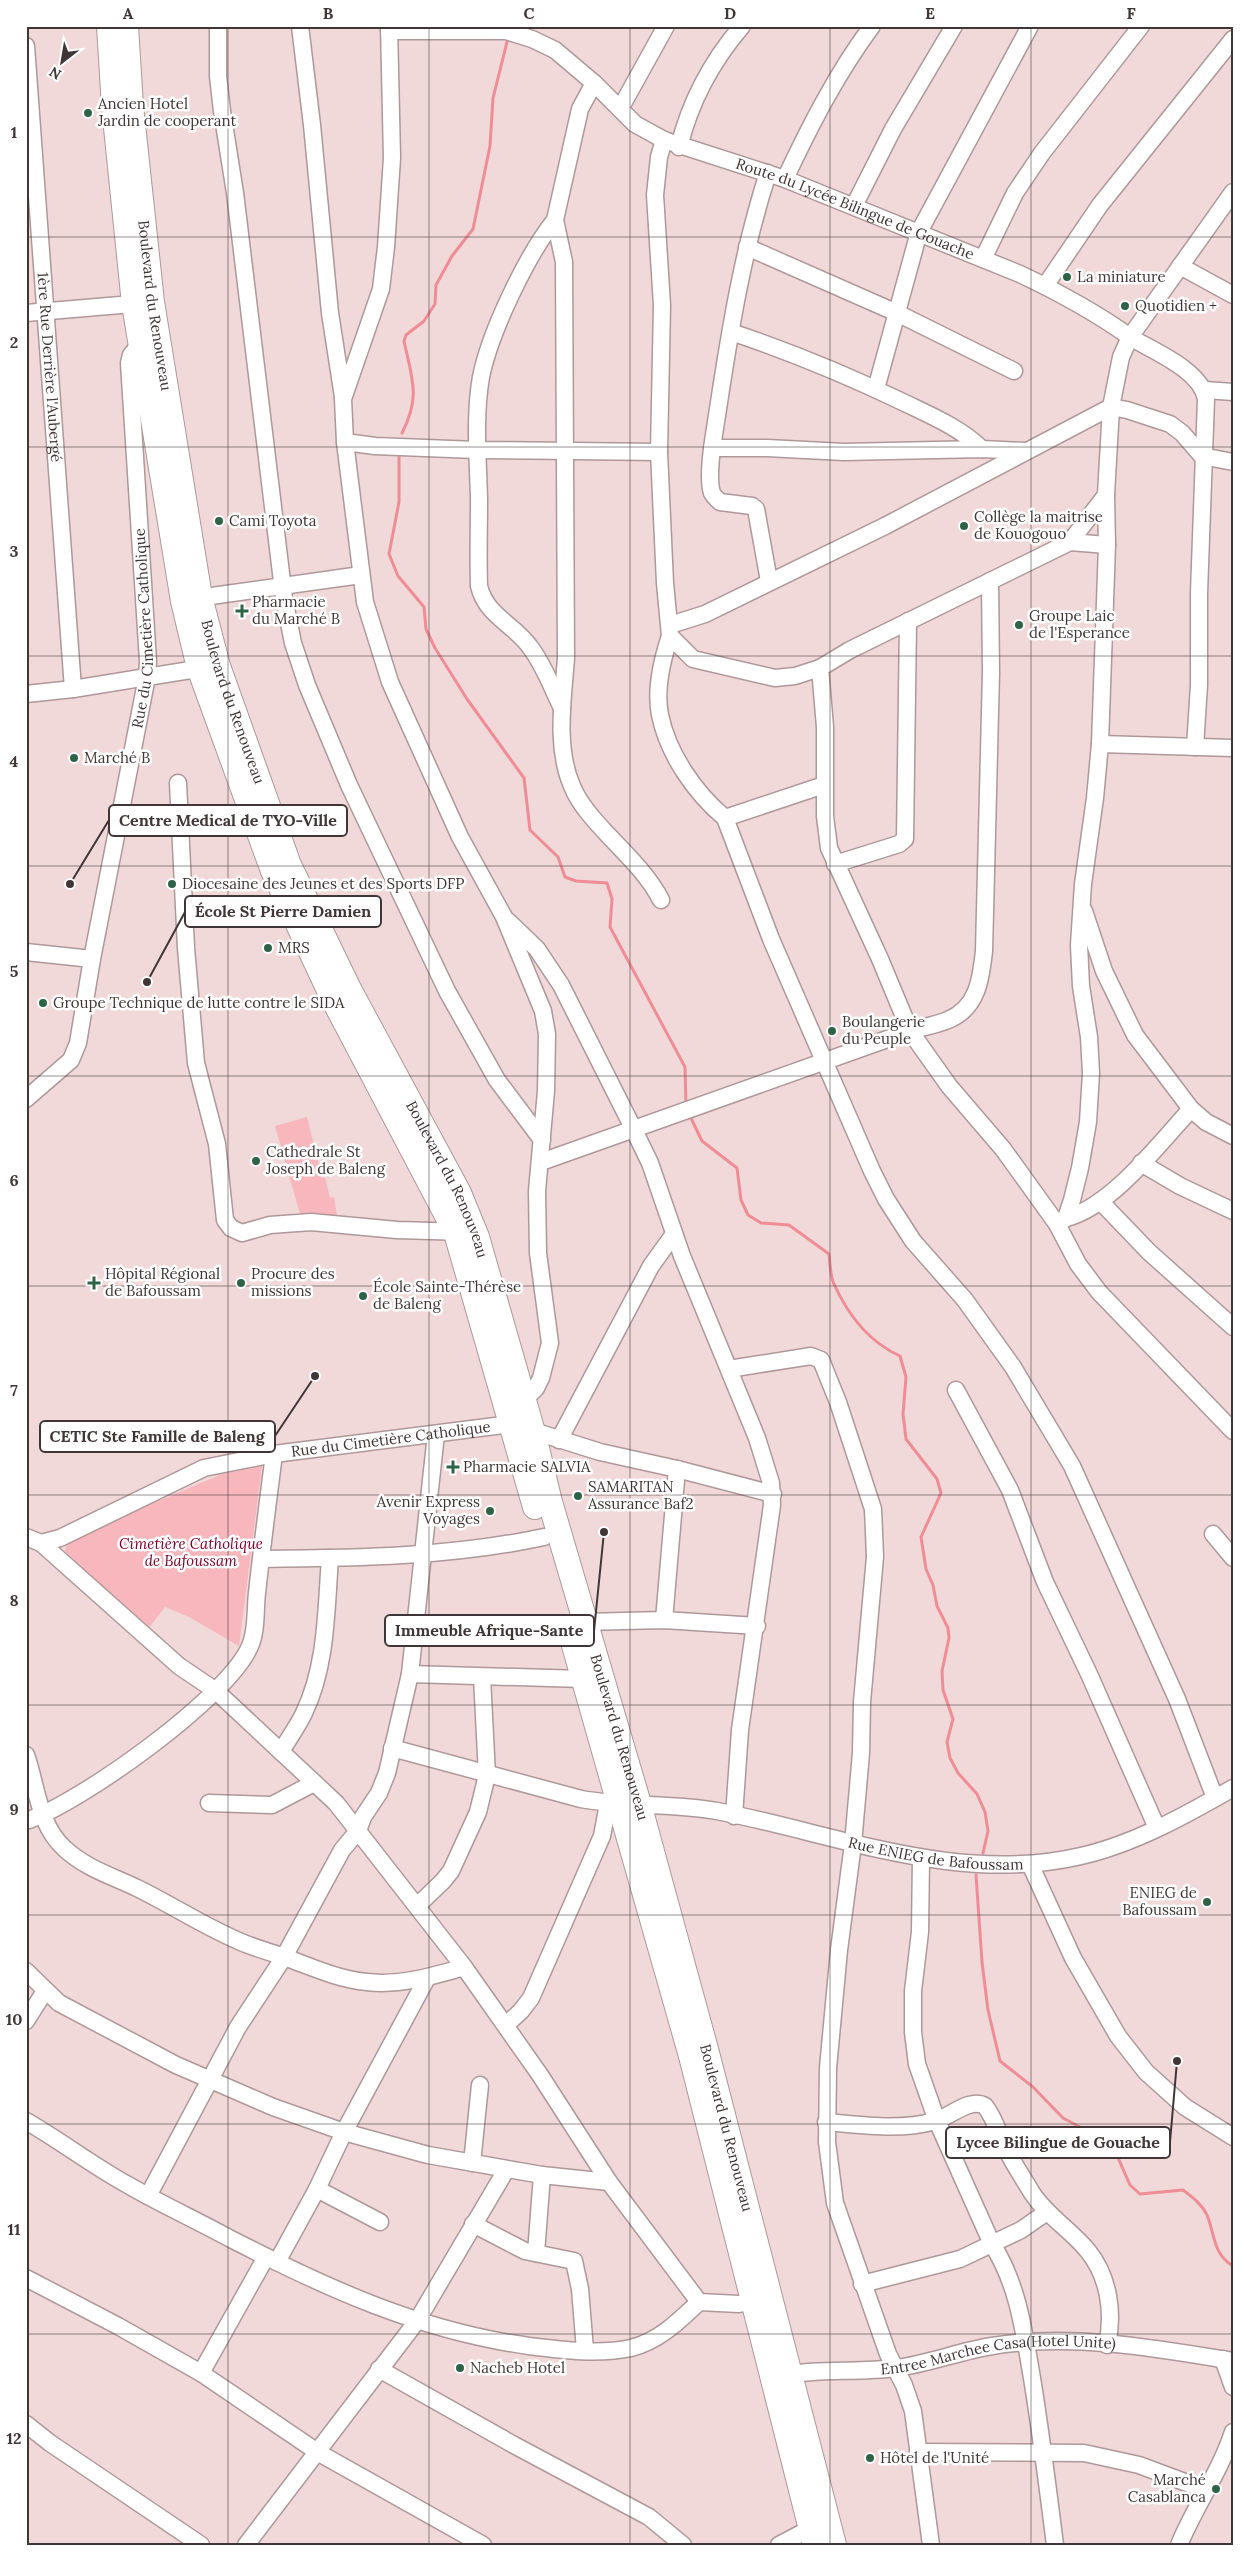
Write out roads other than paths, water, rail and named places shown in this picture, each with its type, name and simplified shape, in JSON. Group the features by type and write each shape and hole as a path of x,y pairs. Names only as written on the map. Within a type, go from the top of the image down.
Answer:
{"highway":[{"name":"Boulevard du Renouveau","path":"109,26 122,89 143,303 192,599"},
{"name":"Boulevard du Renouveau","path":"122,89 126,26"},
{"name":"Boulevard du Renouveau","path":"143,303 140,344 192,599 209,667 281,868 341,994 465,1232 518,1416 584,1622 591,1677"},
{"name":"Boulevard du Renouveau","path":"518,1416 544,1536 591,1677 623,1804 699,2055 782,2376 818,2531 834,2545"}],"street":[{"path":"218,26 218,76 222,111 235,193 292,643 320,720 447,991 497,1080 542,1140"},
{"path":"300,26 312,125 330,313 343,400 345,442 361,575 374,636 405,719 460,837 504,917 543,1011 547,1034 546,1091 541,1162 536,1191 538,1253 550,1343 541,1378 518,1416 559,1440 677,1468 772,1494"},
{"path":"620,109 666,26"},
{"path":"679,147 686,121 712,66 742,26"},
{"path":"785,179 815,116 854,51 872,26"},
{"path":"854,206 893,129 954,26"},
{"path":"876,389 919,232 1030,26"},
{"path":"983,259 1015,193 1042,153 1141,26"},
{"path":"343,400 381,288 392,158 389,29"},
{"name":"Route du Lycée Bilingue de Gouache","path":"389,29 512,33 555,50 594,83 635,124 664,140 679,147 785,179 919,232 1045,286 1103,317 1130,337 1160,352 1184,369 1205,390"},
{"path":"1045,286 1100,205 1233,39"},
{"name":"1ère Rue Derrière l'Aubergé","path":"26,46 73,689"},
{"path":"594,83 580,109 555,220 564,262 566,658 562,710 565,768 572,788 590,814 633,861 661,900"},
{"path":"664,140 659,156 655,195 662,305 659,452 665,583 670,631 663,658 659,695 660,716 668,739 686,775 699,794 724,818 770,939 823,1062 886,1199 913,1241 965,1300 1013,1367 1072,1466 1176,1699 1215,1798"},
{"path":"768,173 747,247 731,332 712,448 712,493 720,502 752,506 756,509 769,581"},
{"path":"1061,1221 1080,1168 1088,1122 1092,1073 1089,1037 1081,986 1079,945 1081,903 1100,744 1107,544 1106,495 1111,407 1121,357 1130,337 1233,192"},
{"path":"555,220 538,242 518,282 485,361 481,379 476,450 479,586 482,597 500,620 530,646 562,710"},
{"path":"747,247 897,313 1014,371"},
{"path":"1180,266 1233,295"},
{"path":"26,313 143,303"},
{"path":"731,332 876,389 958,428 982,448"},
{"name":"Rue du Cimetière Catholique","path":"26,1099 71,1060 78,1043 92,959 146,677 148,661 129,363 131,355 140,344"},
{"path":"1195,747 1199,685 1202,456 1206,412 1205,390 1233,392"},
{"path":"670,631 884,526 1111,407 1127,410 1170,424 1182,433 1202,456 1233,462"},
{"path":"345,442 375,446 476,450 659,452"},
{"path":"712,448 767,448 844,452 982,448 1026,451"},
{"path":"1070,542 1106,495"},
{"path":"670,631 692,659 775,678 795,676 820,668 1031,559 1070,542 1107,544"},
{"path":"192,599 361,575"},
{"path":"541,1162 910,1031 948,1020 963,1010 976,994 981,981 984,950 991,673 990,581"},
{"path":"835,864 899,844 904,839 904,720 908,622"},
{"path":"26,694 73,689 209,667"},
{"path":"820,668 825,727 824,785 829,848 880,959 910,1031 949,1086 1061,1221 1078,1264 1099,1292 1233,1431"},
{"path":"1100,744 1233,748"},
{"path":"178,783 186,948 196,1063 217,1144 225,1220 231,1228 242,1233 270,1225 311,1222 465,1232"},
{"path":"724,818 824,785"},
{"path":"1081,903 1104,971 1117,1002 1135,1035 1190,1109 1206,1122 1233,1136"},
{"path":"504,917 537,949 561,985 650,1163 674,1234 757,1438 772,1494 757,1626 740,1730 734,1816"},
{"path":"26,952 92,959"},
{"path":"1061,1221 1077,1215 1100,1202 1141,1163 1190,1109"},
{"path":"1141,1163 1180,1186 1233,1211"},
{"path":"1100,1202 1149,1252 1233,1327"},
{"path":"559,1440 651,1266 674,1234"},
{"path":"729,1369 811,1356 821,1360 829,1377 873,1509 875,1557 862,1702 861,1753 853,1844 839,1950 828,2068 826,2122 832,2188 862,2284 888,2354 896,2368 913,2411 931,2545"},
{"path":"956,1390 1010,1490 1045,1582 1089,1674 1157,1828"},
{"name":"Rue du Cimetière Catholique","path":"34,1540 60,1538 204,1468 274,1454 436,1434 518,1416"},
{"path":"148,2196 238,2027 284,1957 342,1850 358,1831 363,1818 379,1793 410,1674 436,1434"},
{"path":"26,1821 42,1816 89,1788 152,1745 216,1691 242,1659 252,1642 274,1454"},
{"path":"664,1620 677,1468"},
{"path":"1213,1534 1233,1558"},
{"path":"261,1559 422,1554 495,1547 544,1536"},
{"path":"34,1540 180,1666 216,1691 336,1803 464,1967 506,2025 609,2182 699,2302"},
{"path":"281,1752 304,1713 316,1681 326,1621 330,1558"},
{"path":"584,1622 664,1620 757,1626"},
{"path":"410,1674 591,1677"},
{"path":"417,1906 443,1881 455,1863 478,1812 487,1774 482,1676"},
{"name":"Rue ENIEG de Bafoussam","path":"392,1748 487,1774 623,1804 695,1808 921,1858 976,1865 1030,1864 1081,1856 1157,1828 1233,1788"},
{"path":"26,1755 42,1816 52,1834 64,1848 80,1860 242,1943 326,1974 368,1982 382,1983 427,1978 464,1967"},
{"path":"209,1803 272,1805 314,1783"},
{"path":"506,2025 527,2005 602,1836 623,1804"},
{"path":"921,1858 920,1932 913,1991 913,2032 917,2064 937,2121 992,2244 1002,2260 1013,2288 1026,2343 1044,2452 1055,2545"},
{"path":"1030,1864 1072,1958 1118,2036 1152,2078 1186,2107 1233,2137"},
{"path":"26,1971 45,1991 66,2006 176,2065 273,2107 344,2132 420,2153 506,2170 609,2182"},
{"path":"201,2373 317,2188 344,2132 427,1978"},
{"path":"26,2021 45,1991"},
{"path":"472,2163 480,2084"},
{"path":"826,2122 910,2126 937,2121 974,2103 985,2106 1007,2150 1033,2194 1047,2212 1088,2251 1100,2270 1108,2292 1108,2345"},
{"path":"26,2121 148,2196 272,2260 361,2301 417,2321 485,2340 584,2350 613,2350 648,2342 677,2324 699,2302 761,2300"},
{"path":"246,2545 319,2453 379,2369 417,2321 472,2224 506,2170"},
{"path":"536,2253 542,2175"},
{"path":"317,2188 380,2222"},
{"path":"862,2284 960,2259 1020,2230 1047,2212"},
{"path":"472,2224 500,2240 536,2253 569,2258 577,2265 584,2350"},
{"path":"26,2278 118,2326 201,2373 319,2453 483,2545"},
{"name":"Entree Marchee Casa(Hotel Unite)","path":"782,2376 896,2368 992,2346 1026,2343 1108,2345 1228,2360"},
{"path":"1228,2360 1233,2387"},
{"path":"379,2369 514,2446 649,2517 683,2545"},
{"path":"26,2424 50,2443 201,2545"},
{"path":"1179,2545 1219,2467 1233,2432"},
{"path":"918,2452 1044,2452 1112,2458 1186,2481 1206,2490"},
{"path":"779,2545 818,2531"}],"waterway":[{"path":"402,433 408,420 413,398 412,377 404,341 406,335 424,321 435,304 436,285 452,256 473,229 490,146 493,98 508,38"},
{"path":"399,455 399,502 389,554 398,576 424,607 426,629 435,648 467,699 524,778 530,830 558,857 565,877 576,881 607,883 612,899 610,927 685,1067 686,1106"},
{"path":"689,1114 702,1141 737,1168 741,1200 748,1215 761,1223 789,1225 829,1254 833,1281 853,1317 869,1335 900,1356 906,1377 903,1414 906,1439 937,1479 941,1493 921,1537 926,1569 933,1585 937,1606 948,1628 949,1638 942,1671 943,1690 953,1719 947,1742 950,1758 958,1773 977,1794 985,1812 988,1831 983,1853"},
{"path":"976,1875 982,1962 988,2010 1000,2061 1033,2087 1063,2118 1112,2144 1130,2185 1140,2194 1183,2190 1193,2198 1207,2215 1218,2250 1226,2261 1233,2266"}],"place":[{"name":"Ancien Hotel Jardin de cooperant","path":"88,113"},
{"name":"La miniature","path":"1067,277"},
{"name":"Quotidien +","path":"1125,306"},
{"name":"Cami Toyota","path":"219,521"},
{"name":"Collège la maitrise de Kouogouo","path":"964,526"},
{"name":"Pharmacie du Marché B","path":"242,611"},
{"name":"Groupe Laic de l'Esperance","path":"1019,625"},
{"name":"Marché B","path":"74,758"},
{"name":"Centre Medical de TYO-Ville","path":"70,884"},
{"name":"Diocesaine des Jeunes et des Sports DFP","path":"172,884"},
{"name":"MRS","path":"268,948"},
{"name":"École St Pierre Damien","path":"147,982"},
{"name":"Groupe Technique de lutte contre le SIDA","path":"43,1003"},
{"name":"Boulangerie du Peuple","path":"832,1031"},
{"name":"Cathedrale St Joseph de Baleng","path":"256,1161"},
{"name":"Hôpital Régional de Bafoussam","path":"94,1283"},
{"name":"Procure des missions","path":"241,1283"},
{"name":"École Sainte-Thérèse de Baleng","path":"363,1296"},
{"name":"CETIC Ste Famille de Baleng","path":"315,1376"},
{"name":"Pharmacie SALVIA","path":"453,1467"},
{"name":"SAMARITAN Assurance Baf2","path":"578,1496"},
{"name":"Avenir Express Voyages","path":"490,1511"},
{"name":"Immeuble Afrique-Sante","path":"604,1532"},
{"name":"ENIEG de Bafoussam","path":"1207,1902"},
{"name":"Lycee Bilingue de Gouache","path":"1177,2061"},
{"name":"Nacheb Hotel","path":"460,2368"},
{"name":"Hôtel de l'Unité","path":"870,2458"},
{"name":"Marché Casablanca","path":"1216,2489"}],"park label":[{"name":"Cimetière Catholique de Bafoussam","path":"191,1552"}]}
